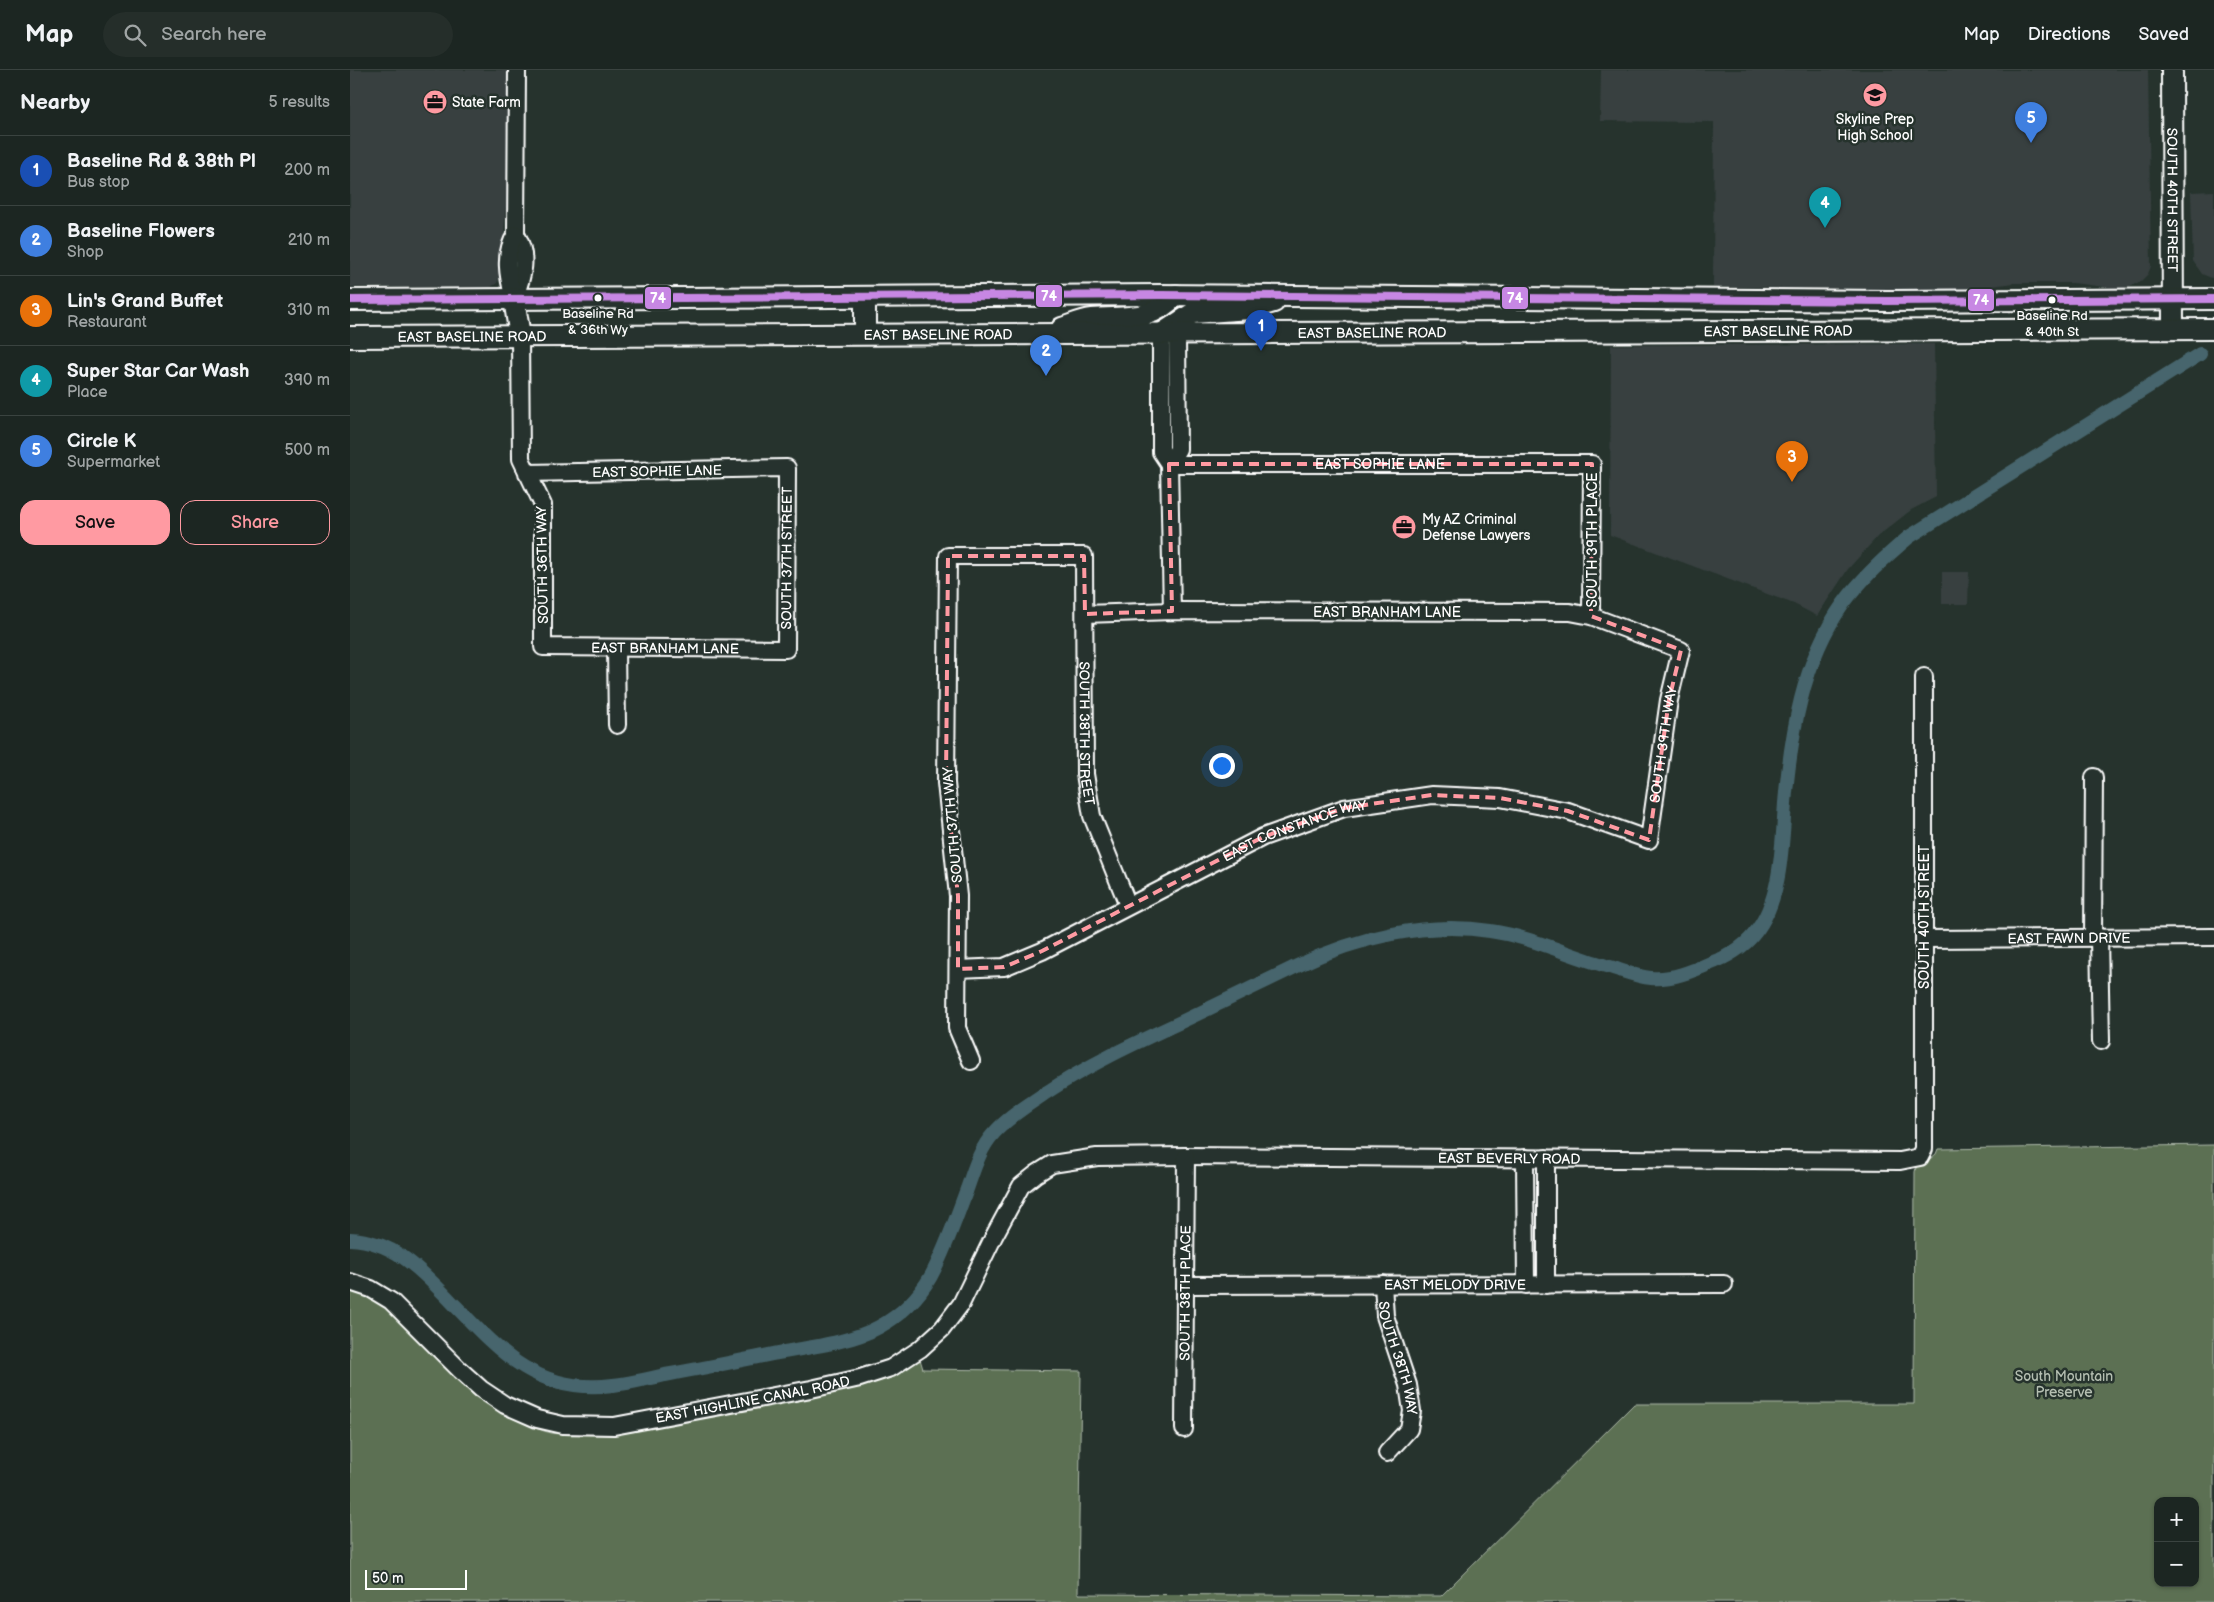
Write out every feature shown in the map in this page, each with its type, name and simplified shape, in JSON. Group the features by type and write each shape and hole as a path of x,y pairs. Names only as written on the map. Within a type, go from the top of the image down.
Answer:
{"main road":[{"name":"SOUTH 40TH STREET","path":"2172,70 2173,329"},
{"path":"350,300 864,297 1166,301 1295,295 1888,301 2214,299"},
{"path":"1166,301 1162,317 1171,329 1193,313 1250,309 1295,295"},
{"path":"864,297 865,334"},
{"path":"514,299 520,336"},
{"path":"1043,334 1090,319 1147,315 1166,301"},
{"path":"1886,331 1888,301"},
{"name":"EAST BASELINE ROAD","path":"350,337 1043,334 1171,329 1886,331 2214,329"}],"street":[{"path":"514,299 508,276 508,246 516,234 517,70"},
{"path":"1171,329 1169,409 1178,449 1169,464 1172,612"},
{"name":"SOUTH 36TH WAY","path":"520,336 522,459 543,505 543,647"},
{"name":"EAST SOPHIE LANE","path":"1169,464 1592,464"},
{"name":"SOUTH 39TH PLACE","path":"1591,616 1592,464"},
{"name":"EAST SOPHIE LANE","path":"527,473 787,468"},
{"name":"SOUTH 37TH STREET","path":"786,649 787,468"},
{"name":"SOUTH 38TH STREET","path":"948,556 1084,556 1087,782 1092,816 1128,905"},
{"name":"SOUTH 37TH WAY","path":"948,556 946,783 958,896 957,1028 971,1061"},
{"name":"EAST BRANHAM LANE","path":"1086,614 1172,612 1570,612 1591,616 1681,650"},
{"name":"EAST BRANHAM LANE","path":"543,647 786,649"},
{"path":"616,648 617,725"},
{"name":"SOUTH 39TH WAY","path":"1649,840 1669,700 1681,650"},
{"name":"SOUTH 40TH STREET","path":"1920,1157 1924,1149 1924,677"},
{"path":"2094,777 2096,937 2101,1041"},
{"name":"EAST CONSTANCE WAY","path":"958,969 1004,967 1042,952 1128,905 1263,836 1344,808 1432,795 1500,798 1568,812 1649,840"},
{"name":"EAST FAWN DRIVE","path":"1924,939 2214,937"},
{"name":"SOUTH 38TH PLACE","path":"1184,1429 1186,1156"},
{"name":"EAST BEVERLY ROAD","path":"1097,1157 1900,1161 1920,1157"},
{"name":"EAST HIGHLINE CANAL ROAD","path":"350,1282 371,1289 391,1301 481,1389 506,1405 536,1419 564,1425 614,1426 643,1422 811,1389 860,1378 890,1368 920,1350 942,1328 961,1304 1021,1186 1052,1164 1097,1157"},
{"path":"1525,1158 1526,1285"},
{"path":"1546,1158 1546,1285"},
{"name":"SOUTH 38TH WAY","path":"1382,1284 1385,1316 1408,1385 1412,1411 1409,1429 1387,1453"},
{"name":"EAST MELODY DRIVE","path":"1186,1285 1724,1284"}],"highlighted area":[{"path":"1169,464 1592,464 1591,616 1681,650 1669,700 1649,840 1568,811 1500,798 1432,795 1344,808 1263,837 1042,951 1004,967 958,969 958,896 946,783 948,556 1084,556 1085,614 1172,611"}],"shaded area":[{"path":"350,70 507,70 507,193 501,274 497,283 491,287 350,287"},
{"path":"1601,70 2148,70 2151,266 2148,274 2140,282 2122,289 2073,283 2014,283 1962,290 1713,287 1714,122 1600,121"},
{"path":"2214,191 2214,279 2202,274 2193,261 2191,192"},
{"path":"1934,344 1936,497 1911,510 1878,536 1848,569 1817,616 1794,604 1610,535 1611,345"},
{"path":"1942,572 1969,572 1968,604 1942,604"}],"green space":[{"name":"South Mountain Preserve","path":"2214,1145 2214,1602 350,1602 350,1289 360,1291 384,1304 441,1361 488,1402 524,1423 552,1433 580,1435 616,1432 919,1356 923,1369 1081,1371 1078,1594 1441,1596 1634,1404 1914,1404 1915,1172 1917,1163 1925,1163 1936,1154 1938,1149"}],"waterway":[{"path":"350,1239 379,1245 403,1257 425,1275 500,1350 519,1364 539,1375 561,1383 585,1386 613,1385 825,1345 853,1338 879,1327 902,1311 921,1291 941,1255 981,1152 999,1127 1011,1117 1061,1083 1112,1055 1319,956 1342,947 1391,934 1416,930 1465,928 1506,934 1536,942 1630,974 1651,978 1666,978 1682,974 1723,958 1740,948 1750,939 1763,921 1770,905 1779,871 1791,751 1801,699 1817,650 1829,626 1850,594 1874,568 1909,537 2200,354"}],"transit line":[{"name":"74","path":"350,300 1161,295 1888,301 2214,299"}],"place":[{"name":"Skyline Prep High School","path":"1875,95"},
{"name":"State Farm","path":"435,102"},
{"name":"Circle K","path":"2031,143"},
{"name":"Super Star Car Wash","path":"1825,228"},
{"name":"Baseline Rd & 36th Wy","path":"598,298"},
{"name":"Baseline Rd & 40th St","path":"2052,300"},
{"name":"Baseline Rd & 38th Pl","path":"1261,351"},
{"name":"Baseline Flowers","path":"1046,376"},
{"name":"Lin's Grand Buffet","path":"1792,482"},
{"name":"My AZ Criminal Defense Lawyers","path":"1404,527"}]}
